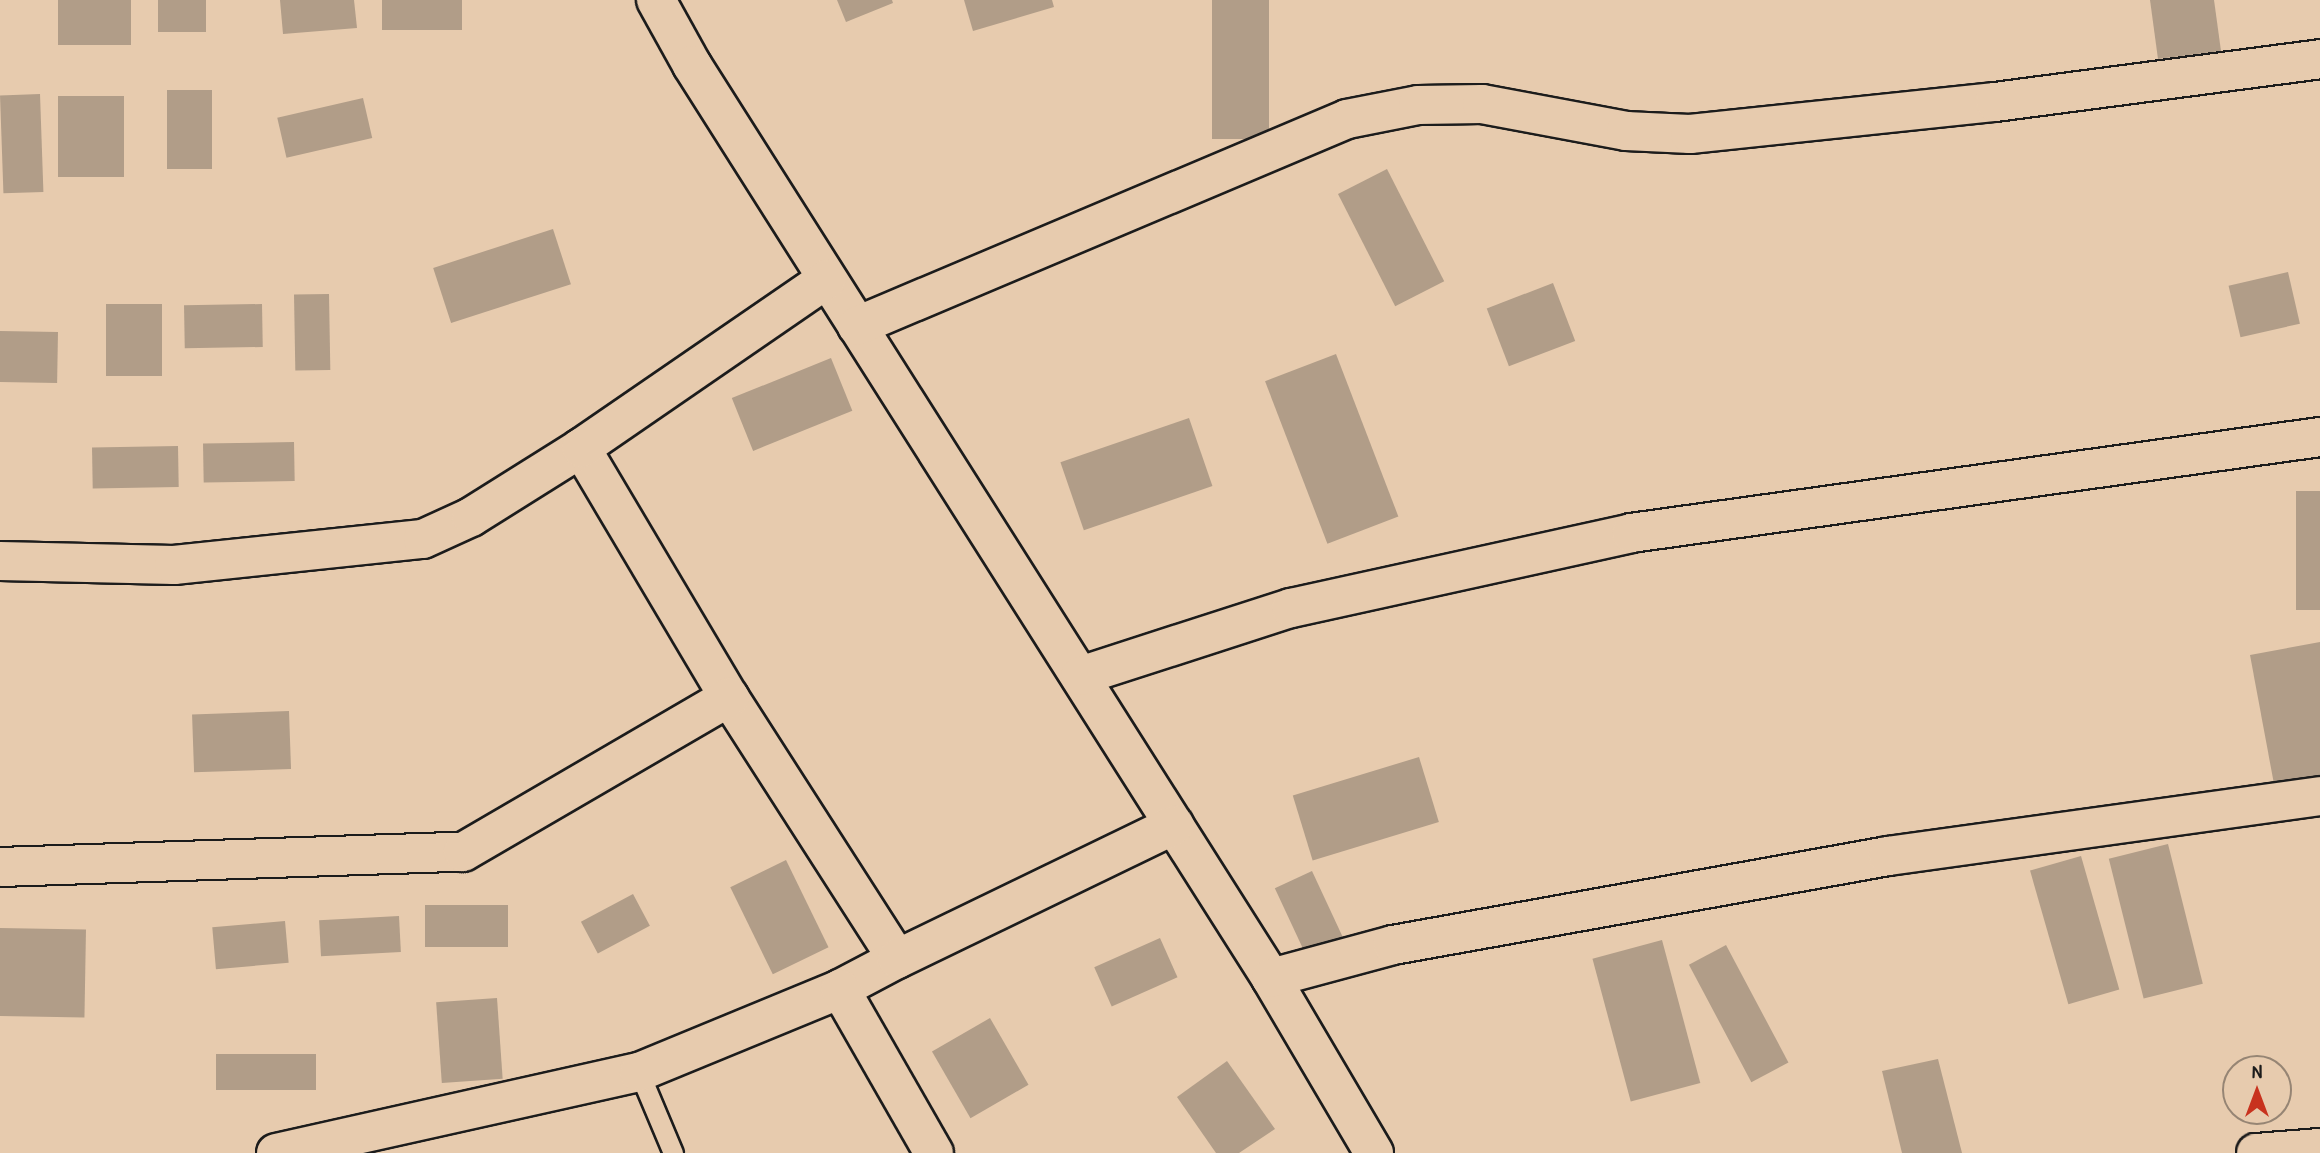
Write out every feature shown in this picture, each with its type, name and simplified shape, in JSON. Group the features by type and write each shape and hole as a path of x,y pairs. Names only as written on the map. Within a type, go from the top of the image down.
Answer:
{"street":[{"path":"656,0 827,279 1271,978 1374,1153"},
{"path":"857,326 1347,119 1418,105 1482,104 1626,131 1690,134 1995,102 2320,59"},
{"path":"0,561 174,565 423,539 471,517 581,448 827,279"},
{"path":"1080,676 1291,608 1631,534 2320,437"},
{"path":"581,448 729,697 897,959"},
{"path":"0,867 463,852 729,697"},
{"path":"1271,978 1393,944 1888,856 2320,796"},
{"path":"276,1153 639,1072 841,989 897,959 1174,825"},
{"path":"841,989 934,1153"},
{"path":"2256,1153 2320,1148"}],"lane":[{"path":"639,1072 673,1153"}],"building":[{"path":"58,0 131,0 131,45 58,45"},
{"path":"158,0 206,0 206,32 158,32"},
{"path":"280,0 354,0 357,28 283,34"},
{"path":"382,0 462,0 462,30 382,30"},
{"path":"837,0 892,0 893,3 846,22"},
{"path":"964,0 1052,0 1054,7 973,31"},
{"path":"1212,0 1269,0 1269,139 1212,139"},
{"path":"2150,0 2214,0 2221,51 2158,59"},
{"path":"167,90 212,90 212,169 167,169"},
{"path":"40,94 43,192 3,193 0,95"},
{"path":"58,96 124,96 124,177 58,177"},
{"path":"363,98 372,138 286,158 277,118"},
{"path":"1387,169 1444,281 1395,306 1338,194"},
{"path":"553,229 571,284 451,323 433,268"},
{"path":"2288,272 2300,324 2240,337 2229,286"},
{"path":"1553,283 1575,341 1509,366 1487,308"},
{"path":"329,294 330,370 295,371 294,295"},
{"path":"106,304 162,304 162,376 106,376"},
{"path":"262,304 263,347 185,348 184,305"},
{"path":"0,331 58,332 57,383 0,382"},
{"path":"1336,354 1398,516 1327,544 1265,381"},
{"path":"831,358 852,411 753,451 732,398"},
{"path":"1189,418 1212,486 1084,530 1060,462"},
{"path":"294,442 295,481 204,483 203,444"},
{"path":"178,446 179,487 93,488 92,448"},
{"path":"2296,491 2320,491 2320,610 2296,610"},
{"path":"2320,642 2320,776 2274,784 2250,655"},
{"path":"289,711 291,769 194,772 192,714"},
{"path":"1419,757 1439,822 1313,861 1293,796"},
{"path":"2168,844 2203,984 2144,998 2109,859"},
{"path":"2081,856 2119,990 2068,1004 2030,871"},
{"path":"786,860 829,947 773,974 730,887"},
{"path":"1312,871 1346,944 1309,962 1275,888"},
{"path":"633,894 650,926 598,953 581,922"},
{"path":"425,905 508,905 508,947 425,947"},
{"path":"399,916 401,952 321,956 319,920"},
{"path":"285,921 289,963 216,969 212,927"},
{"path":"0,928 86,930 84,1017 0,1016"},
{"path":"1160,938 1177,977 1112,1007 1094,967"},
{"path":"1662,940 1700,1083 1631,1102 1592,959"},
{"path":"1726,945 1788,1062 1751,1082 1689,965"},
{"path":"497,998 503,1079 442,1083 436,1002"},
{"path":"990,1018 1028,1085 970,1118 932,1052"},
{"path":"216,1054 316,1054 316,1090 216,1090"},
{"path":"1938,1059 1962,1153 1902,1153 1882,1071"},
{"path":"1227,1061 1275,1129 1239,1153 1216,1153 1177,1097"}]}
